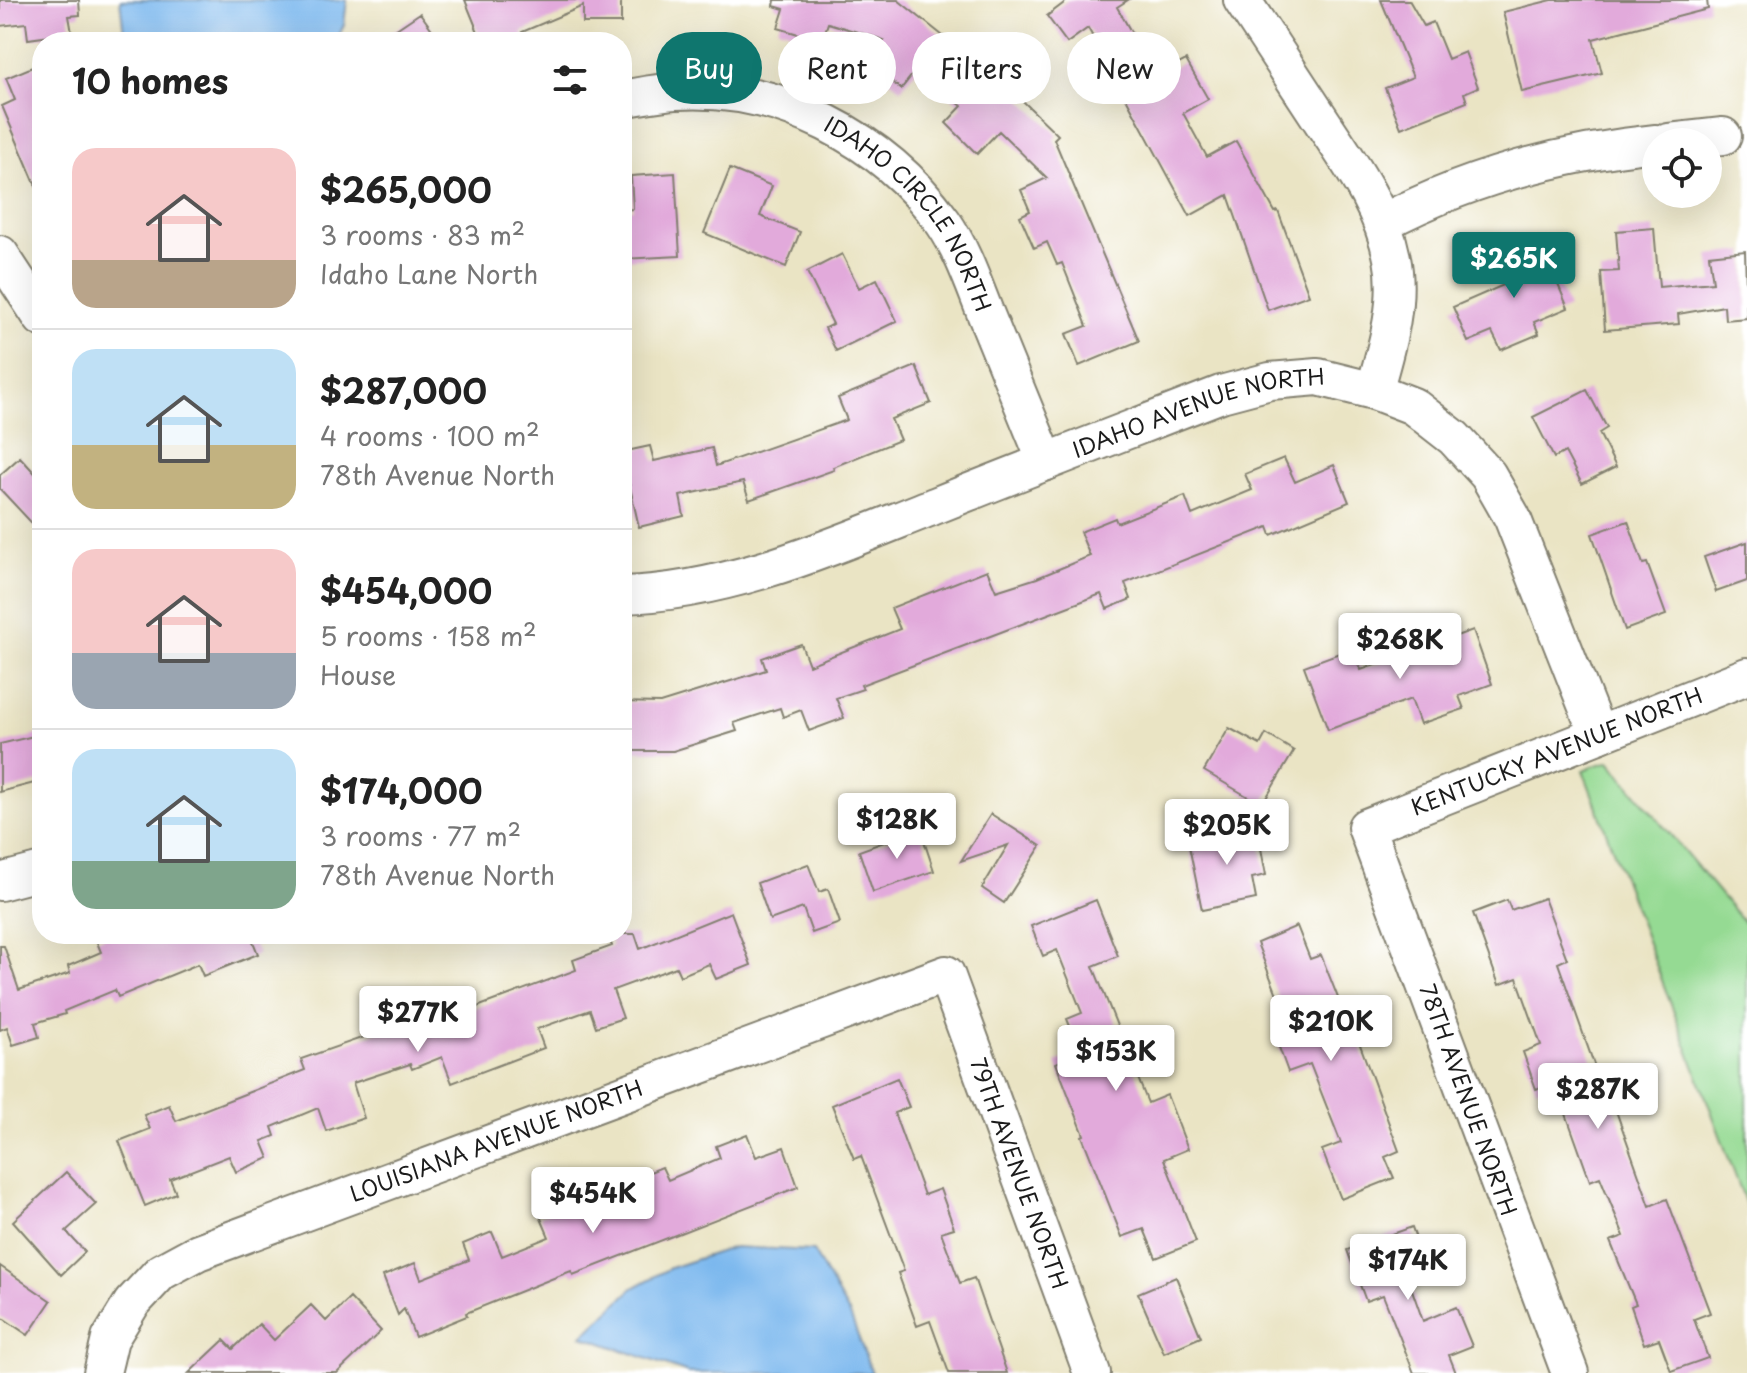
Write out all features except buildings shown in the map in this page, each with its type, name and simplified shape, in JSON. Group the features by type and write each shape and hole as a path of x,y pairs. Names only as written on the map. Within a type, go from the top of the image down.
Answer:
{"street":[{"path":"1242,0 1364,185 1382,223 1393,260 1394,301 1388,342 1374,391"},
{"name":"IDAHO CIRCLE NORTH","path":"632,98 678,91 740,94 800,109 855,138 903,176 943,223 971,277 1046,462"},
{"path":"1382,223 1426,200 1479,180 1583,152 1642,145"},
{"path":"0,254 32,303"},
{"name":"IDAHO AVENUE NORTH","path":"632,595 724,582 803,558 1221,394 1270,381 1318,377 1374,391 1413,406 1454,438 1488,475 1512,517 1598,735"},
{"name":"KENTUCKY AVENUE NORTH","path":"1366,827 1747,676"},
{"name":"78TH AVENUE NORTH","path":"1366,827 1570,1373"},
{"path":"0,882 32,874"},
{"name":"LOUISIANA AVENUE NORTH","path":"102,1373 110,1339 132,1303 161,1272 198,1252 946,974"},
{"name":"79TH AVENUE NORTH","path":"946,974 1092,1373"}],"green space":[{"path":"1609,761 1747,926 1747,1207 1583,770"}],"water":[{"path":"120,0 347,0 341,32 124,32"},
{"path":"734,1247 813,1251 850,1315 872,1373 688,1373 582,1336 633,1288 670,1268"}]}
